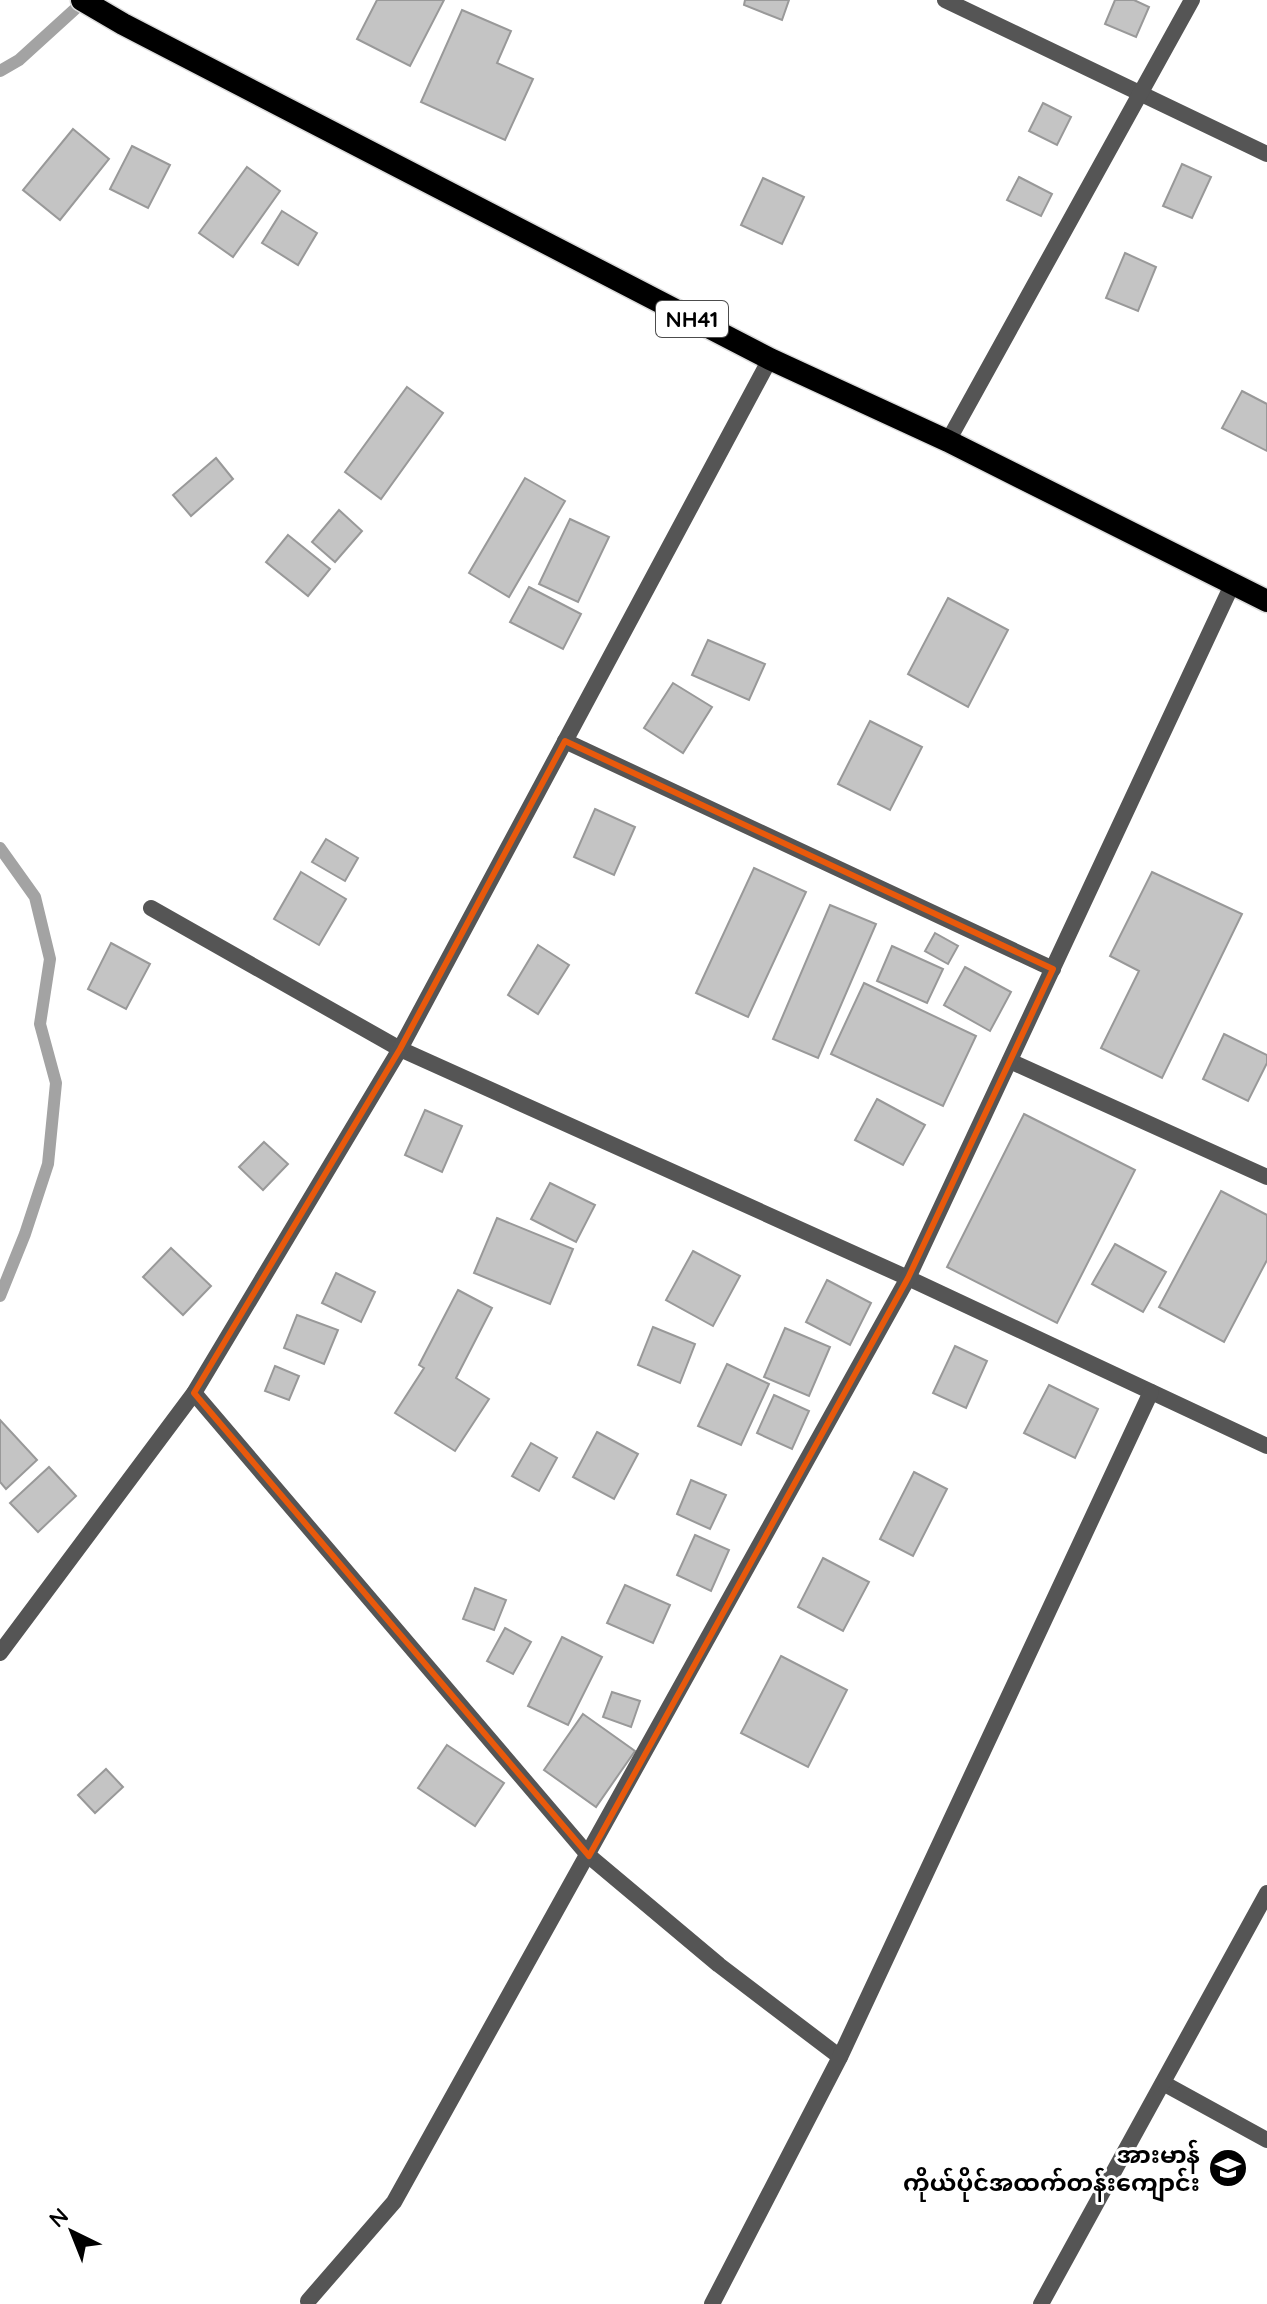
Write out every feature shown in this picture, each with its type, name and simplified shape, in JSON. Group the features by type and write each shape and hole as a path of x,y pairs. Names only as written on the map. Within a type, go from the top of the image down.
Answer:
{"highway":[{"name":"NH41","path":"82,0 770,359 948,441 1267,601"}],"street":[{"path":"945,0 1267,154"},
{"path":"948,441 1192,0"},
{"path":"0,1653 194,1393 400,1049 770,359"},
{"path":"308,2301 394,2202 908,1278 1232,585"},
{"path":"565,741 1053,969"},
{"path":"151,908 400,1049 908,1278 1267,1446"},
{"path":"1010,1061 1267,1177"},
{"path":"712,2304 840,2057 1151,1392"},
{"path":"194,1393 589,1856 719,1965 840,2057"},
{"path":"1041,2304 1267,1893"},
{"path":"1163,2083 1267,2140"}],"highlighted area":[{"path":"565,741 1053,969 908,1278 589,1856 194,1393 400,1049"}],"building":[{"path":"377,0 444,0 410,66 357,39"},
{"path":"745,0 789,0 782,20 744,5"},
{"path":"1115,0 1134,0 1149,7 1136,37 1105,24"},
{"path":"462,10 511,31 497,63 533,79 505,140 421,102"},
{"path":"1043,103 1071,117 1057,145 1029,131"},
{"path":"73,129 109,159 60,220 23,190"},
{"path":"132,146 170,165 148,208 110,189"},
{"path":"1182,164 1211,177 1192,218 1163,206"},
{"path":"247,167 280,191 233,257 199,233"},
{"path":"1019,177 1052,194 1041,216 1007,200"},
{"path":"763,178 804,197 782,244 741,225"},
{"path":"282,211 317,233 298,265 262,243"},
{"path":"1125,253 1156,267 1138,311 1106,298"},
{"path":"407,387 443,413 381,499 345,472"},
{"path":"1242,391 1267,404 1267,451 1222,428"},
{"path":"216,458 233,479 191,516 173,495"},
{"path":"525,478 565,501 509,597 469,573"},
{"path":"339,510 362,531 335,562 312,542"},
{"path":"570,519 609,537 578,602 539,584"},
{"path":"288,535 330,569 308,596 266,562"},
{"path":"529,587 581,614 563,649 510,622"},
{"path":"948,598 1008,630 968,707 908,674"},
{"path":"708,640 765,664 749,700 692,675"},
{"path":"673,683 712,707 683,753 644,728"},
{"path":"870,721 922,747 890,810 838,784"},
{"path":"595,809 635,827 614,875 574,857"},
{"path":"326,839 358,858 345,881 312,862"},
{"path":"754,868 806,892 748,1017 696,993"},
{"path":"301,872 346,899 319,945 274,919"},
{"path":"1152,872 1242,914 1162,1078 1101,1048 1139,971 1110,956"},
{"path":"830,905 876,924 818,1058 773,1039"},
{"path":"935,933 958,946 948,964 925,951"},
{"path":"111,943 150,964 126,1009 88,989"},
{"path":"538,945 569,965 538,1014 508,995"},
{"path":"892,946 943,969 927,1003 877,981"},
{"path":"965,967 1011,992 990,1031 944,1005"},
{"path":"864,983 976,1036 943,1106 831,1054"},
{"path":"1224,1034 1267,1055 1267,1063 1248,1101 1203,1079"},
{"path":"877,1099 925,1125 903,1165 855,1140"},
{"path":"425,1110 462,1126 442,1172 405,1155"},
{"path":"1024,1114 1135,1170 1057,1323 947,1267"},
{"path":"264,1142 288,1164 263,1190 239,1167"},
{"path":"550,1183 595,1205 576,1242 531,1219"},
{"path":"1221,1191 1267,1215 1267,1260 1224,1342 1159,1307"},
{"path":"497,1218 573,1249 550,1304 474,1273"},
{"path":"1115,1244 1166,1272 1143,1312 1092,1284"},
{"path":"171,1248 211,1286 183,1315 143,1277"},
{"path":"693,1251 740,1276 713,1326 666,1300"},
{"path":"336,1273 375,1292 361,1322 322,1303"},
{"path":"827,1280 871,1303 850,1345 806,1322"},
{"path":"458,1290 492,1308 456,1378 489,1399 455,1451 395,1413 424,1368 419,1365"},
{"path":"297,1315 338,1330 324,1364 284,1348"},
{"path":"653,1327 695,1344 680,1383 638,1365"},
{"path":"785,1328 830,1347 809,1396 764,1377"},
{"path":"955,1346 987,1361 966,1408 933,1393"},
{"path":"727,1364 769,1384 741,1445 698,1426"},
{"path":"275,1366 299,1376 289,1400 265,1391"},
{"path":"1049,1385 1098,1409 1075,1458 1024,1433"},
{"path":"774,1395 809,1411 792,1449 757,1433"},
{"path":"0,1420 37,1460 6,1489 0,1482"},
{"path":"597,1432 638,1454 614,1499 573,1477"},
{"path":"531,1443 557,1458 539,1491 512,1476"},
{"path":"49,1467 76,1496 38,1532 10,1503"},
{"path":"914,1472 947,1489 913,1556 880,1539"},
{"path":"691,1480 726,1495 710,1529 677,1514"},
{"path":"695,1535 729,1550 711,1591 677,1575"},
{"path":"823,1558 869,1582 843,1631 798,1607"},
{"path":"625,1585 670,1605 653,1643 607,1623"},
{"path":"475,1588 506,1600 494,1630 463,1619"},
{"path":"505,1628 531,1642 513,1674 487,1661"},
{"path":"562,1637 602,1657 568,1725 528,1706"},
{"path":"781,1656 847,1690 808,1767 741,1733"},
{"path":"612,1692 640,1701 631,1727 603,1717"},
{"path":"583,1714 635,1751 596,1807 544,1770"},
{"path":"447,1745 504,1783 475,1826 418,1788"},
{"path":"106,1769 123,1787 95,1813 78,1795"}],"waterway":[{"path":"0,71 19,60 85,0"},
{"path":"0,848 35,897 50,959 40,1024 56,1083 48,1164 0,1296"}],"place":[{"name":"အားမာန် ကိုယ်ပိုင်အထက်တန်းကျောင်း","path":"1228,2168"}]}
